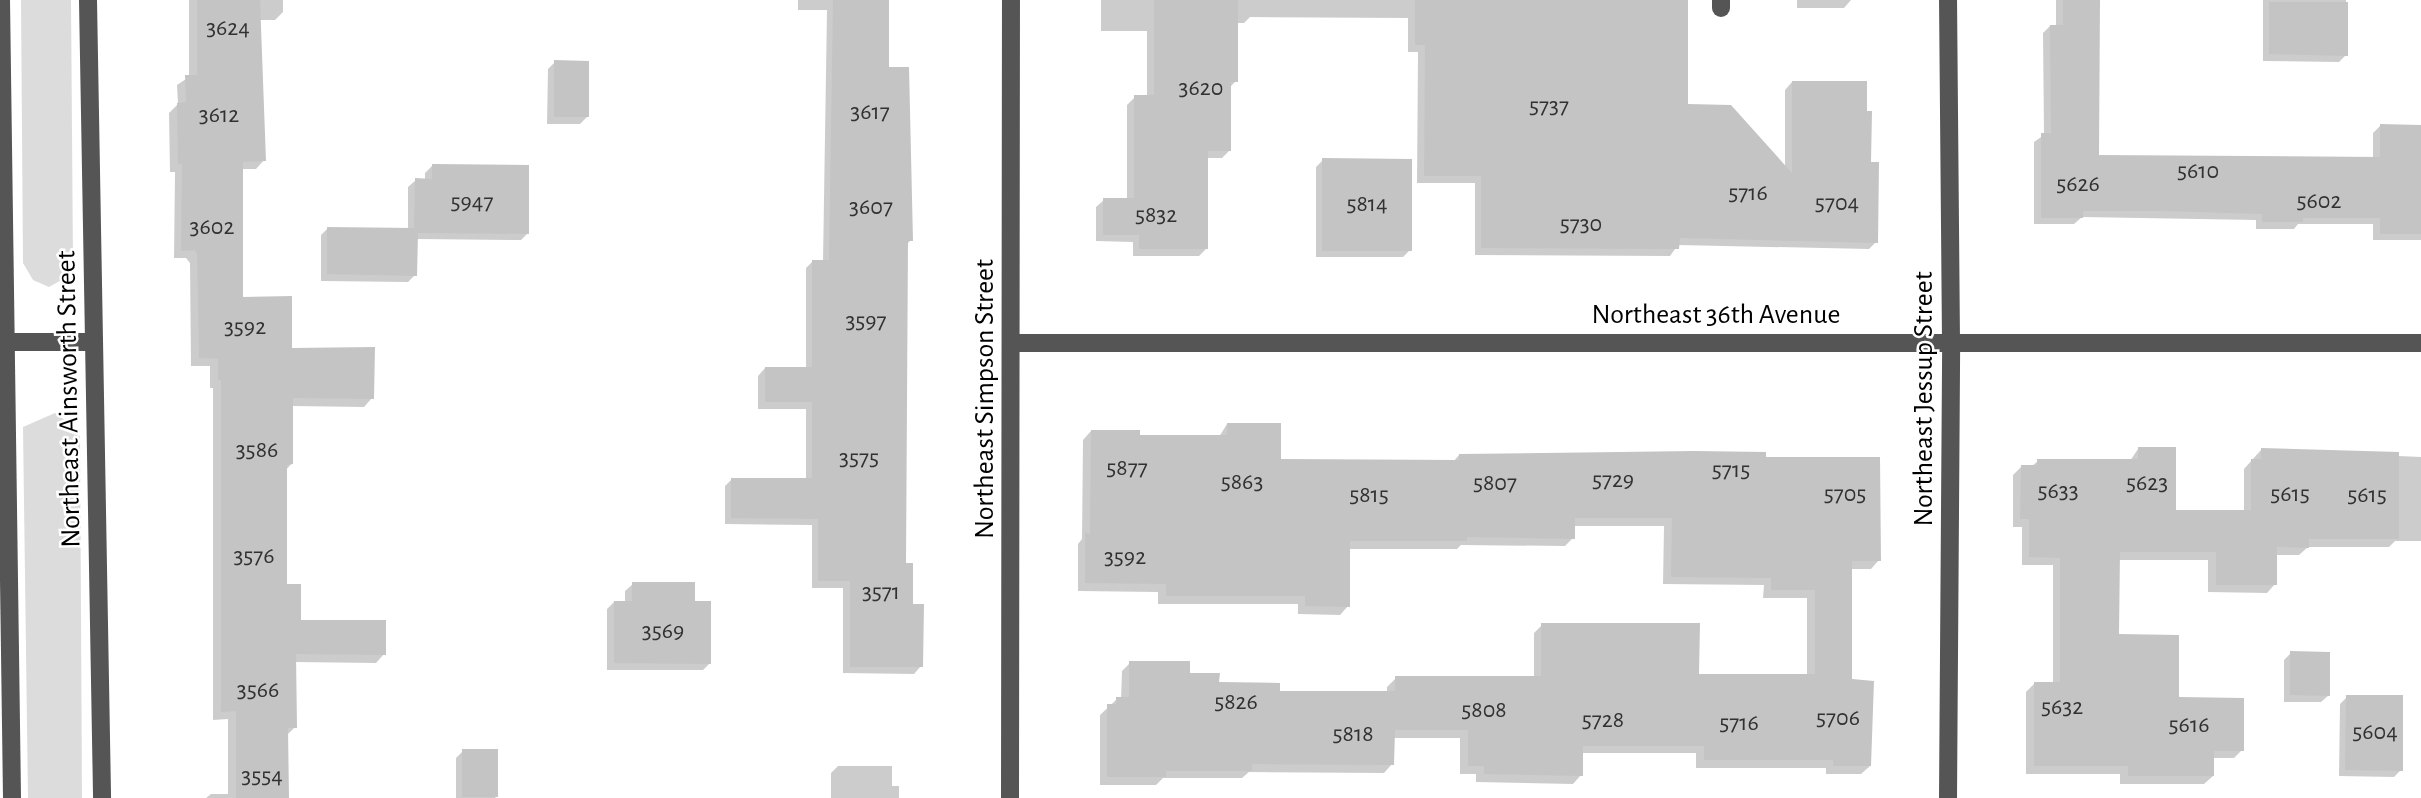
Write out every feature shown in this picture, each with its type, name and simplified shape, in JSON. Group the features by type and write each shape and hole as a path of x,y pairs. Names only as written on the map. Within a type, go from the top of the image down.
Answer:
{"street":[{"path":"1,0 3,342 12,798"},
{"name":"Northeast Ainsworth Street","path":"89,0 102,798"},
{"name":"Northeast Simpson Street","path":"1010,798 1011,0"},
{"name":"Northeast Jessup Street","path":"1948,0 1951,341 1948,798"},
{"path":"3,342 94,342"},
{"name":"Northeast 36th Avenue","path":"1011,343 2421,343"}],"shaded area":[{"path":"21,0 71,0 73,263 67,277 49,287 33,280 23,263"},
{"path":"55,413 80,431 82,798 28,798 23,427"}],"building":[{"path":"197,0 260,0 266,161 243,162 243,297 292,296 292,348 375,347 374,399 293,398 293,464 287,465 287,584 301,584 301,620 386,620 386,655 296,654 297,728 288,728 289,798 236,798 236,711 221,712 221,380 218,380 218,359 199,358 197,254 195,250 181,251 182,164 178,164 177,103 186,102 185,75 197,75"},
{"path":"833,0 889,0 889,67 909,67 913,241 908,241 906,563 913,563 913,604 924,604 923,667 850,667 850,581 818,581 818,519 731,518 731,478 812,478 812,402 765,402 765,367 812,367 812,260 829,260"},
{"path":"1154,0 1238,0 1238,82 1231,82 1231,151 1208,151 1208,249 1139,249 1139,235 1103,235 1103,198 1134,198 1134,95 1154,95"},
{"path":"1415,0 1688,0 1688,104 1731,105 1792,173 1792,81 1867,81 1867,111 1872,111 1871,162 1879,162 1878,243 1680,238 1679,249 1481,248 1481,176 1424,176 1425,45 1415,45"},
{"path":"2063,0 2100,0 2099,155 2380,157 2380,124 2421,125 2421,234 2380,234 2380,218 2303,218 2303,222 2262,222 2262,214 2083,211 2083,218 2041,218 2041,133 2051,133 2050,25 2063,25"},
{"path":"2269,2 2348,2 2348,56 2269,54"},
{"path":"554,60 589,61 589,117 554,117"},
{"path":"1322,158 1412,159 1412,251 1322,251"},
{"path":"432,164 529,165 529,234 418,233 417,276 327,274 327,227 414,228 415,178 432,179"},
{"path":"1227,423 1281,423 1281,459 1459,460 1459,454 1694,451 1766,452 1766,457 1880,457 1881,561 1852,561 1852,679 1874,681 1871,766 1833,766 1833,760 1704,760 1704,746 1583,746 1583,776 1484,774 1484,766 1468,766 1468,730 1395,730 1394,765 1252,764 1252,771 1166,771 1166,777 1107,777 1107,704 1116,704 1116,697 1129,697 1129,661 1190,661 1190,673 1220,673 1219,682 1280,683 1280,691 1395,691 1395,676 1541,676 1541,623 1700,623 1699,674 1815,674 1815,590 1771,590 1771,578 1671,577 1672,518 1575,518 1575,539 1467,537 1467,541 1350,541 1350,607 1305,606 1305,596 1166,596 1166,584 1085,583 1085,533 1090,534 1091,430 1140,430 1140,435 1227,435"},
{"path":"2138,447 2176,447 2176,510 2251,510 2251,459 2261,459 2261,448 2399,452 2399,539 2309,539 2309,548 2277,547 2277,585 2216,585 2216,552 2120,552 2119,634 2179,635 2179,697 2244,698 2244,751 2214,751 2214,776 2128,776 2128,766 2034,766 2034,682 2060,682 2060,558 2029,557 2029,519 2020,519 2021,465 2037,465 2037,459 2138,459"},
{"path":"632,582 695,582 695,601 711,601 711,664 614,663 614,601 632,601"},
{"path":"2290,651 2330,652 2330,696 2290,695"},
{"path":"2346,695 2403,695 2403,771 2345,770"},
{"path":"462,749 498,749 498,797 462,797"}]}
